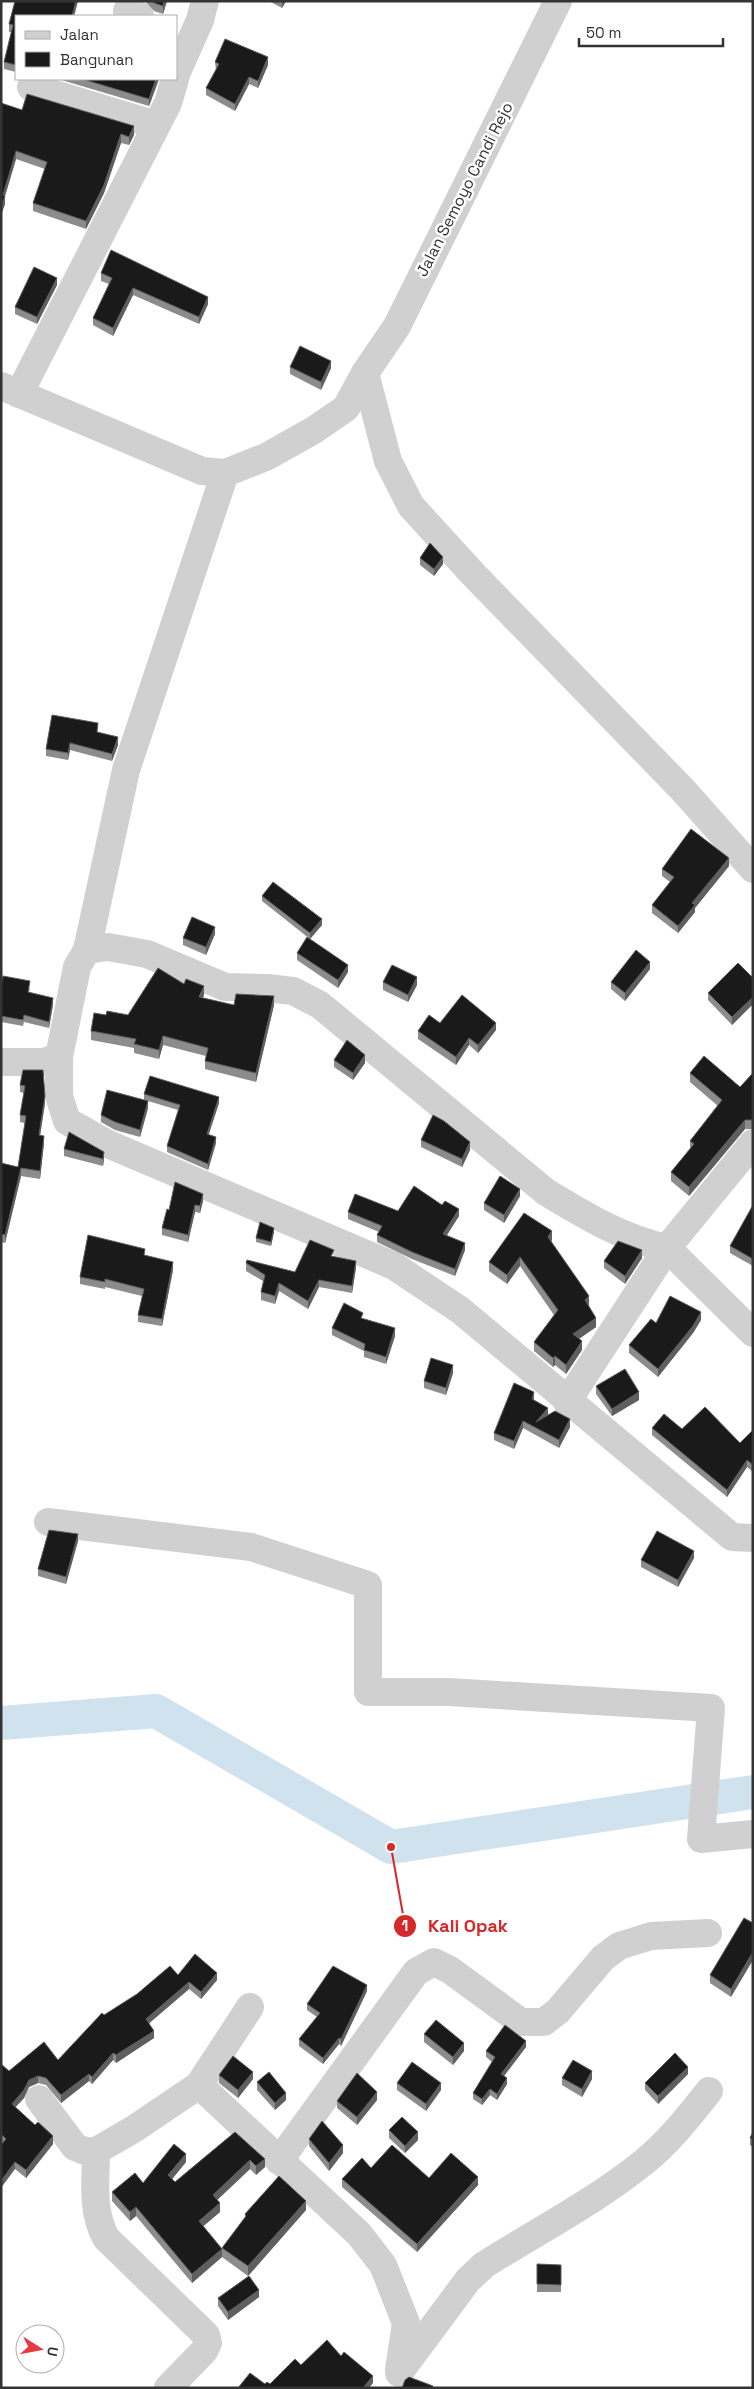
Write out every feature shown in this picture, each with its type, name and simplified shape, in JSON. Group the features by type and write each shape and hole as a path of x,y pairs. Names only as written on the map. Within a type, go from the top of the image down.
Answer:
{"street":[{"name":"Jalan Semoyo Candi Rejo","path":"225,473 282,449 346,408 365,373 397,326 558,1"},
{"path":"178,67 194,15"},
{"path":"175,80 168,103 10,390 202,471 225,473 126,770 87,950 77,967 59,1057 60,1096 67,1121 108,1144 394,1266 460,1310 567,1402 732,1537 753,1538"},
{"path":"31,87 156,125"},
{"path":"365,373 388,461 411,506 473,574 683,790 753,869"},
{"path":"87,950 108,947 147,954 225,987 293,991 320,1005 546,1192 587,1217 648,1244 667,1248 753,1333"},
{"path":"1,1062 43,1062 59,1057"},
{"path":"567,1402 667,1248 753,1143"},
{"path":"48,1522 251,1546 368,1585 368,1692 449,1692 711,1708 701,1839 753,1834"},
{"path":"279,2161 416,1972 434,1962 450,1970 522,2022 544,2022 558,2011 603,1958 620,1946 652,1936 708,1933"},
{"path":"39,2099 75,2147 85,2151 96,2151 134,2129 198,2085 250,2007"},
{"path":"198,2085 359,2234 383,2265 406,2323 395,2380"},
{"path":"395,2380 468,2280 484,2266 605,2190 645,2161 684,2122 709,2091"},
{"path":"96,2151 95,2208 99,2224 106,2238 206,2335 208,2343 204,2351 168,2388"}],"building":[{"path":"15,1 76,1 72,15 15,15 15,65 4,62 13,25 9,24"},
{"path":"153,1 164,1 163,6 154,3"},
{"path":"225,39 268,57 258,81 249,77 235,104 206,88 219,64 215,62"},
{"path":"85,80 156,80 149,99"},
{"path":"27,94 134,126 129,137 121,134 104,185 86,221 33,203 47,162 16,151 1,206 1,103 22,110"},
{"path":"111,250 208,297 199,317 133,288 113,328 93,318 112,278 101,273"},
{"path":"34,267 57,278 37,317 15,307"},
{"path":"300,346 331,361 321,382 290,367"},
{"path":"430,543 443,557 434,569 420,558"},
{"path":"52,715 98,723 97,732 118,737 112,754 70,743 68,753 46,749"},
{"path":"691,829 729,858 692,903 695,905 678,926 652,905 674,877 662,869"},
{"path":"273,882 322,919 310,933 262,896"},
{"path":"192,917 215,927 206,947 183,938"},
{"path":"307,937 348,965 338,980 297,953"},
{"path":"636,950 650,962 625,993 611,982"},
{"path":"738,963 753,978 753,997 732,1017 708,993"},
{"path":"392,965 417,977 408,995 383,982"},
{"path":"158,968 184,984 186,979 204,986 199,997 234,1005 236,994 274,996 256,1073 205,1061 208,1048 163,1036 159,1050 134,1044 136,1039 91,1031 94,1013 106,1015 107,1011 128,1015"},
{"path":"3,976 30,981 28,992 53,998 49,1022 24,1015 23,1020 1,1016"},
{"path":"462,995 496,1023 478,1045 469,1038 456,1057 418,1031 429,1015 440,1023"},
{"path":"347,1040 365,1055 353,1073 334,1060"},
{"path":"704,1056 740,1087 753,1073 753,1120 745,1120 689,1187 671,1172 694,1144 690,1141 722,1100 690,1073"},
{"path":"23,1070 43,1070 45,1096 39,1135 44,1136 40,1171 21,1168 5,1235 1,1234 1,1163 18,1167 26,1116 20,1115 25,1086 20,1085"},
{"path":"150,1076 219,1097 207,1134 216,1137 208,1164 167,1146 180,1105 144,1094"},
{"path":"107,1090 148,1101 140,1130 115,1122 101,1115"},
{"path":"433,1115 444,1121 470,1142 462,1159 421,1140"},
{"path":"69,1132 104,1152 103,1159 64,1149"},
{"path":"500,1176 520,1189 504,1215 484,1203"},
{"path":"175,1182 203,1194 200,1206 195,1205 188,1235 162,1228 167,1209 169,1210"},
{"path":"414,1186 442,1205 445,1201 459,1209 443,1234 465,1243 455,1269 412,1252 377,1235 382,1226 348,1212 355,1194 398,1211"},
{"path":"753,1205 753,1259 730,1246"},
{"path":"524,1213 552,1231 548,1237 589,1296 585,1300 596,1318 573,1334 582,1341 566,1365 555,1356 553,1358 534,1342 558,1310 520,1257 507,1275 489,1262"},
{"path":"260,1222 274,1228 271,1242 256,1238"},
{"path":"88,1235 145,1249 144,1255 173,1262 162,1319 138,1315 144,1289 105,1279 105,1282 80,1277"},
{"path":"310,1240 334,1250 331,1256 356,1261 352,1286 319,1280 308,1301 279,1283 275,1296 261,1292 265,1275 246,1263 247,1260 295,1272"},
{"path":"618,1241 642,1250 625,1276 604,1261"},
{"path":"670,1296 701,1312 693,1326 658,1369 629,1345 651,1319 656,1323"},
{"path":"344,1303 363,1313 361,1318 395,1328 386,1357 364,1350 365,1344 332,1328"},
{"path":"431,1358 453,1365 446,1388 424,1381"},
{"path":"625,1369 639,1392 612,1409 596,1386"},
{"path":"514,1383 534,1392 532,1399 548,1408 536,1422 555,1411 570,1419 559,1440 523,1421 514,1441 494,1433"},
{"path":"705,1407 740,1443 753,1430 753,1465 747,1460 727,1490 652,1428 664,1414 682,1429"},
{"path":"49,1530 78,1534 66,1577 38,1569"},
{"path":"657,1531 694,1551 678,1580 641,1560"},
{"path":"744,1918 753,1923 753,1952 731,1989 710,1975"},
{"path":"195,1954 217,1973 201,1992 189,1982 146,2019 154,2031 116,2055 113,2053 92,2077 89,2074 61,2095 46,2078 38,2076 29,2080 24,2090 12,2104 35,2125 38,2122 53,2136 26,2170 15,2162 1,2181 1,2145 6,2139 1,2134 1,2064 9,2071 44,2042 58,2060 102,2013 104,2015 137,1994 170,1966 178,1975"},
{"path":"333,1966 367,1985 341,2039 339,2038 323,2058 299,2039 320,2013 307,2004"},
{"path":"436,2020 464,2043 453,2057 424,2034"},
{"path":"505,2025 526,2041 501,2074 507,2078 497,2094 490,2089 482,2099 473,2093 495,2057 486,2051"},
{"path":"675,2053 688,2067 658,2096 645,2083"},
{"path":"233,2056 253,2072 238,2090 219,2075"},
{"path":"573,2060 592,2071 582,2089 562,2078"},
{"path":"412,2062 441,2083 426,2104 397,2083"},
{"path":"269,2072 286,2093 275,2103 257,2082"},
{"path":"357,2073 377,2092 357,2117 337,2101"},
{"path":"402,2117 418,2132 405,2146 389,2130"},
{"path":"322,2121 343,2145 329,2163 309,2139"},
{"path":"235,2132 265,2159 256,2166 250,2160 213,2195 220,2203 199,2221 222,2249 192,2274 136,2207 130,2212 112,2192 135,2173 143,2183 174,2144 186,2154 168,2175 175,2182"},
{"path":"392,2145 429,2178 451,2153 478,2177 417,2244 342,2179 362,2158 371,2168"},
{"path":"279,2176 306,2201 248,2266 222,2248 246,2216 245,2214"},
{"path":"537,2264 561,2265 561,2285 537,2284"},
{"path":"249,2276 259,2290 228,2312 218,2298"},
{"path":"327,2340 341,2356 344,2352 373,2376 363,2388 238,2388 250,2373 265,2384 267,2382 270,2384 295,2359 301,2365"},
{"path":"409,2377 433,2386 432,2388 402,2388 405,2380"}],"waterway":[{"path":"1,1723 156,1711 391,1847 753,1792"}],"place":[{"name":"Kali Opak","path":"391,1847"}]}
